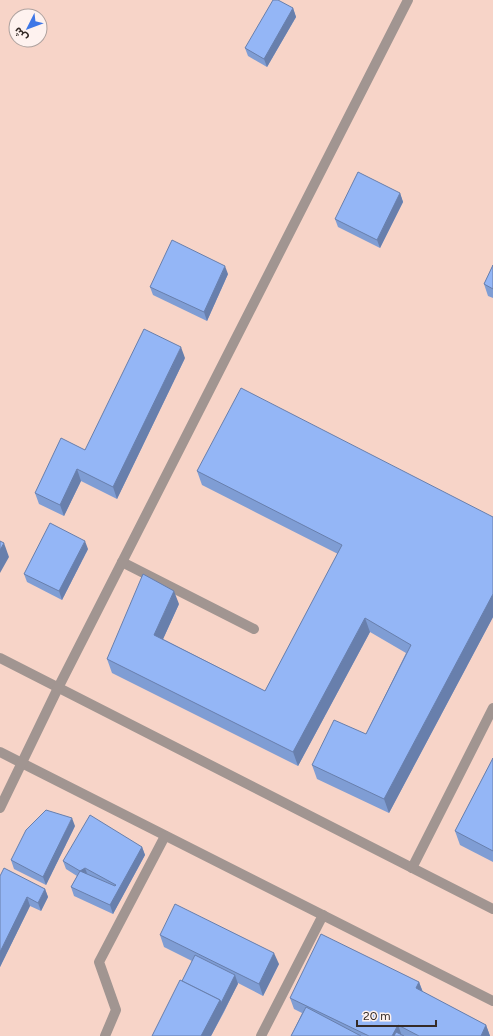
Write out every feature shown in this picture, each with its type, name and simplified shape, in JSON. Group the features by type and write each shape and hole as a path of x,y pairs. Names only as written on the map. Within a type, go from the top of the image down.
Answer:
{"street":[{"path":"0,808 58,688 408,0"},
{"path":"122,562 254,629"},
{"path":"0,658 493,909"},
{"path":"412,868 493,708"},
{"path":"0,752 493,1001"},
{"path":"105,1036 116,1010 99,962 165,836"},
{"path":"261,1036 322,915"}],"shaded area":[{"path":"0,0 493,0 493,1036 0,1036"}],"building":[{"path":"273,0 278,0 293,8 264,59 245,48"},
{"path":"358,172 400,193 377,240 335,219"},
{"path":"172,240 225,266 204,312 150,287"},
{"path":"493,265 493,289 484,284"},
{"path":"144,329 181,347 113,487 77,469 60,505 35,493 61,438 85,450"},
{"path":"241,388 493,517 493,594 384,799 312,765 334,720 366,734 411,645 365,618 293,752 107,659 143,574 174,591 154,635 265,691 342,545 197,471"},
{"path":"50,523 85,541 59,591 24,574"},
{"path":"0,541 4,543 0,550"},
{"path":"493,758 493,851 455,831"},
{"path":"46,810 72,818 43,877 11,860 26,830"},
{"path":"90,815 142,847 110,905 71,887 80,871 63,861","holes":["85,868 116,885 115,886 80,871"]},
{"path":"4,868 45,889 38,903 27,897 0,952 0,876"},
{"path":"175,904 274,953 259,984 160,935"},
{"path":"321,934 419,982 416,988 486,1025 481,1036 419,1036 398,1025 392,1036 369,1036 290,998"},
{"path":"195,955 235,975 221,1003 220,1000 182,981"},
{"path":"180,980 220,1000 201,1036 152,1036"},
{"path":"306,1007 361,1036 291,1036"},
{"path":"396,1032 404,1036 394,1036"}]}
